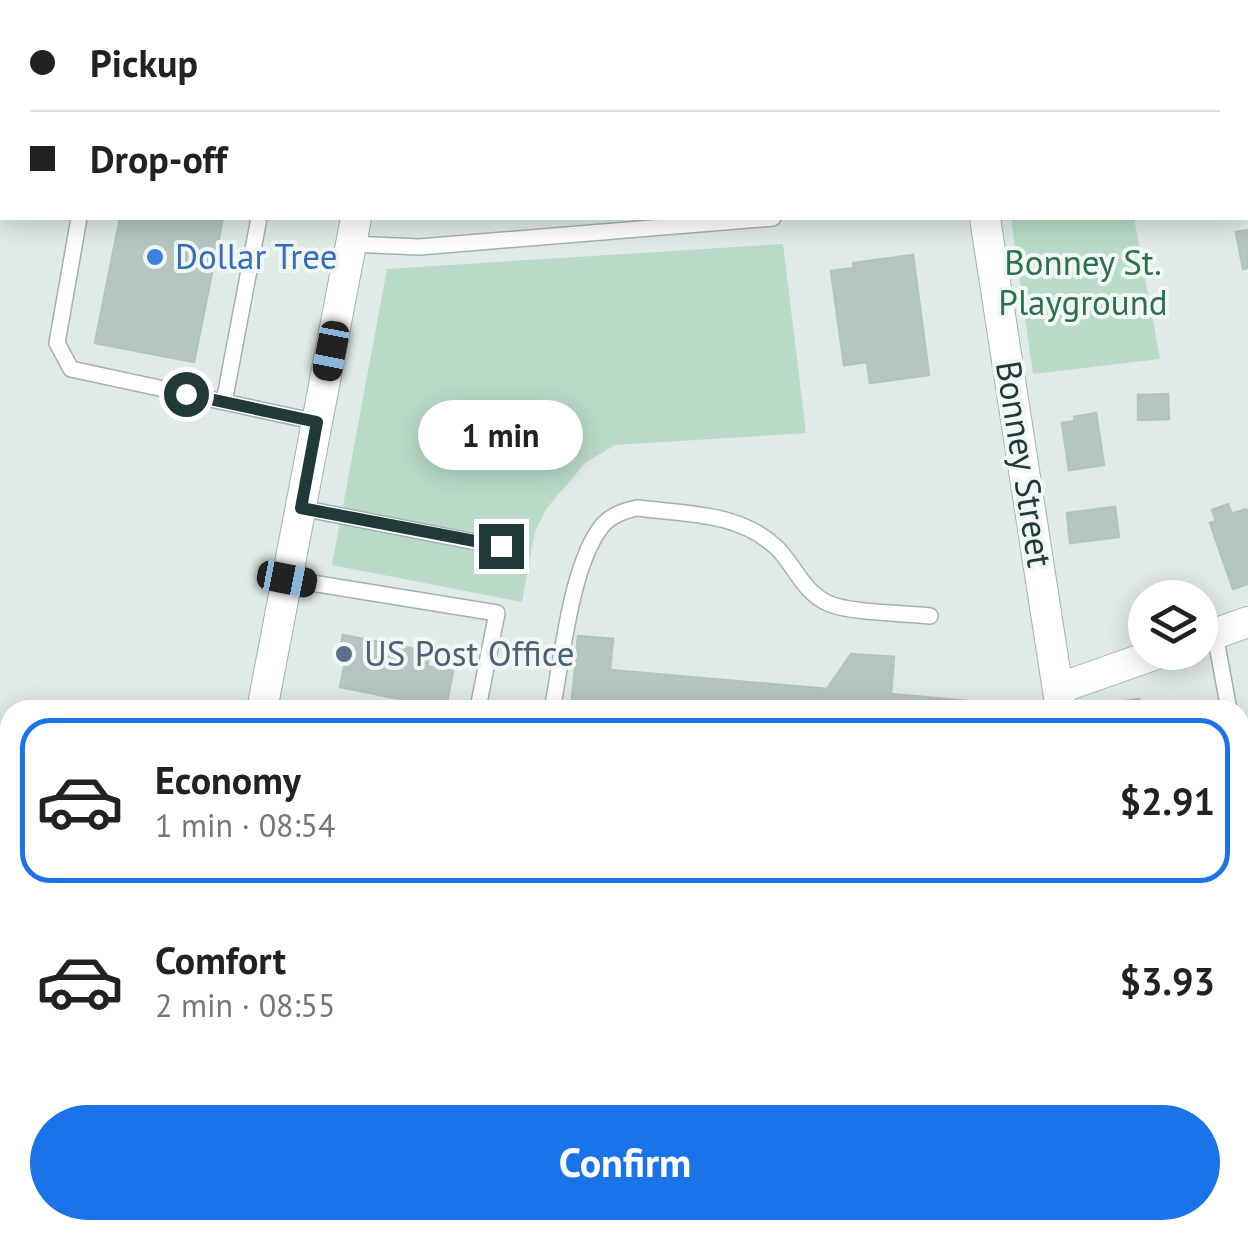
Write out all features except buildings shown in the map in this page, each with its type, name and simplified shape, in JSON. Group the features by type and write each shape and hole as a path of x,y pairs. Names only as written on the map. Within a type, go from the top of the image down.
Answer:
{"street":[{"name":"Bonney Street","path":"985,220 1061,699"},
{"path":"264,700 354,231"},
{"path":"1218,632 1248,622"},
{"path":"1061,699 1128,668"}],"lane":[{"path":"80,220 57,344 71,369 317,422"},
{"path":"224,402 259,220"},
{"path":"354,231 419,247 749,220"},
{"path":"301,508 501,546"},
{"path":"554,700 580,570 603,525 627,510 723,518 756,532 777,549 804,586 833,606 930,616"},
{"path":"287,579 496,613 480,700"},
{"path":"1218,670 1226,700"}],"green space":[{"name":"Bonney St. Playground","path":"1011,220 1134,220 1160,359 1033,374"},
{"path":"783,244 806,433 615,445 585,463 547,508 535,531 522,602 332,565 387,269"}],"place":[{"name":"Dollar Tree","path":"155,257"},
{"name":"US Post Office","path":"344,654"}],"route":[{"path":"186,394 317,422 301,508 501,546"}]}
